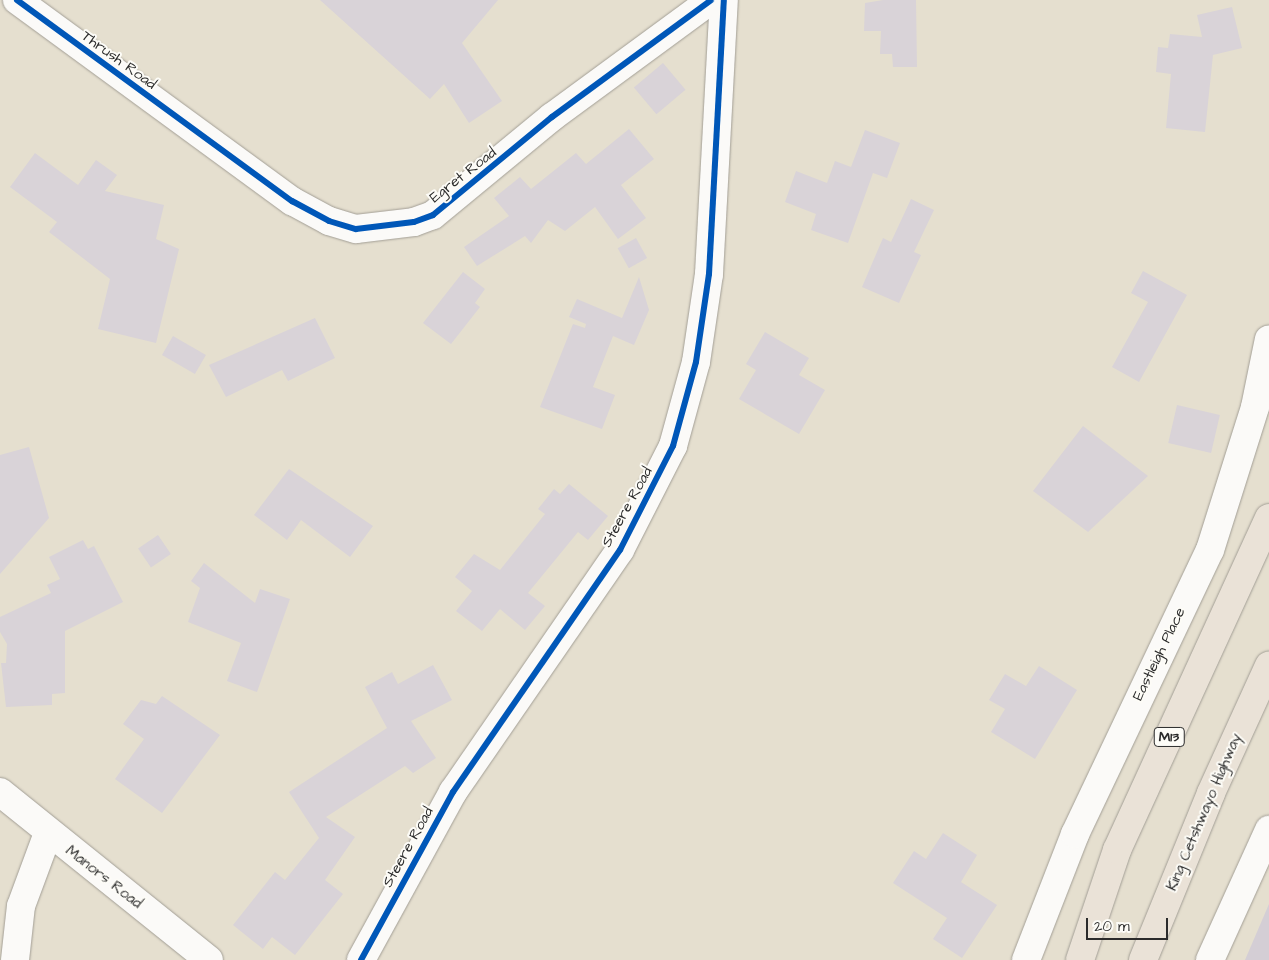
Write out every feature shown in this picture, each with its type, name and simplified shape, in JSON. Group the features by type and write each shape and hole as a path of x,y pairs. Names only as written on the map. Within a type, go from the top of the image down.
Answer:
{"highway":[{"name":"M13","path":"1080,960 1117,850 1269,518"},
{"name":"King Cetshwayo Highway","path":"1143,960 1211,793 1269,666"}],"street":[{"name":"Thrush Road","path":"16,0 207,139"},
{"name":"Egret Road","path":"207,139 292,201 329,221 356,229 414,222 433,214 552,117 711,0"},
{"name":"Steere Road","path":"361,960 453,792 620,550 673,446 696,362 709,274 724,0"},
{"name":"Eastleigh Place","path":"1026,960 1098,783 1210,550 1250,425 1269,339"},
{"name":"Manors Road","path":"0,792 48,833 209,960"},
{"path":"1210,960 1269,830"},
{"path":"15,960 21,906 48,833"}],"shaded area":[{"path":"1269,904 1269,960 1245,960"}],"building":[{"path":"320,0 498,0 462,43 502,101 469,123 444,84 430,99"},
{"path":"883,0 916,0 917,67 893,67 892,54 880,54 881,31 864,31 865,3"},
{"path":"1232,7 1242,48 1213,55 1205,132 1166,128 1171,74 1156,72 1158,47 1168,48 1170,34 1202,37 1197,15"},
{"path":"663,63 685,90 656,114 634,87"},
{"path":"629,129 654,159 621,185 646,218 618,239 595,207 565,231 548,220 531,243 525,236 477,266 464,247 509,216 494,198 520,177 531,189 576,153 586,164"},
{"path":"865,130 900,143 887,178 873,173 848,243 811,230 816,214 785,202 796,171 827,183 835,161 851,167"},
{"path":"35,153 78,185 96,160 117,175 105,191 164,205 156,239 179,249 156,343 98,329 110,279 49,232 57,222 10,187"},
{"path":"911,199 934,210 914,252 921,255 899,303 862,287 883,238 891,242"},
{"path":"636,238 647,258 629,268 618,248"},
{"path":"1143,271 1187,295 1139,382 1112,367 1148,302 1131,293"},
{"path":"463,272 485,289 475,303 480,307 451,344 423,323"},
{"path":"639,277 649,310 634,345 613,336 593,387 615,395 602,429 540,407 573,324 585,328 586,324 569,317 577,299 622,318"},
{"path":"315,318 335,358 288,381 282,370 226,397 209,365"},
{"path":"765,332 809,358 799,375 825,390 799,434 739,399 756,370 746,364"},
{"path":"173,336 206,355 195,374 162,355"},
{"path":"1177,405 1220,415 1211,453 1168,443"},
{"path":"1083,426 1148,476 1088,532 1033,491"},
{"path":"29,447 49,518 0,574 0,455"},
{"path":"289,469 373,526 350,557 301,520 287,540 254,515"},
{"path":"569,484 608,516 588,540 578,532 528,593 545,606 525,630 500,609 482,631 456,611 472,591 455,577 474,554 500,570 545,514 538,509 554,489 560,494"},
{"path":"158,535 171,554 151,567 138,548"},
{"path":"83,540 88,549 94,546 123,602 65,631 65,693 52,694 52,705 6,707 1,663 6,663 7,644 0,632 0,617 51,593 47,585 60,579 49,557"},
{"path":"204,563 255,603 260,589 290,599 257,692 227,681 241,643 188,622 200,588 191,581"},
{"path":"433,665 452,700 411,721 436,758 413,773 405,766 326,817 355,837 325,880 343,894 295,955 272,937 263,949 233,925 275,872 285,880 319,838 289,792 387,728 365,687 392,672 398,684"},
{"path":"1039,666 1077,690 1035,759 991,732 1005,709 989,700 1005,674 1026,686"},
{"path":"162,696 220,735 162,813 115,779 144,739 123,724 141,700 156,704"},
{"path":"943,833 977,855 961,882 997,905 962,958 933,939 947,918 893,883 914,851 926,859"}],"cycle path":[{"path":"17,0 292,201 329,221 356,229 414,222 433,215 552,117 711,0"},
{"path":"361,960 453,792 620,550 673,446 696,362 709,274 724,0"}]}
